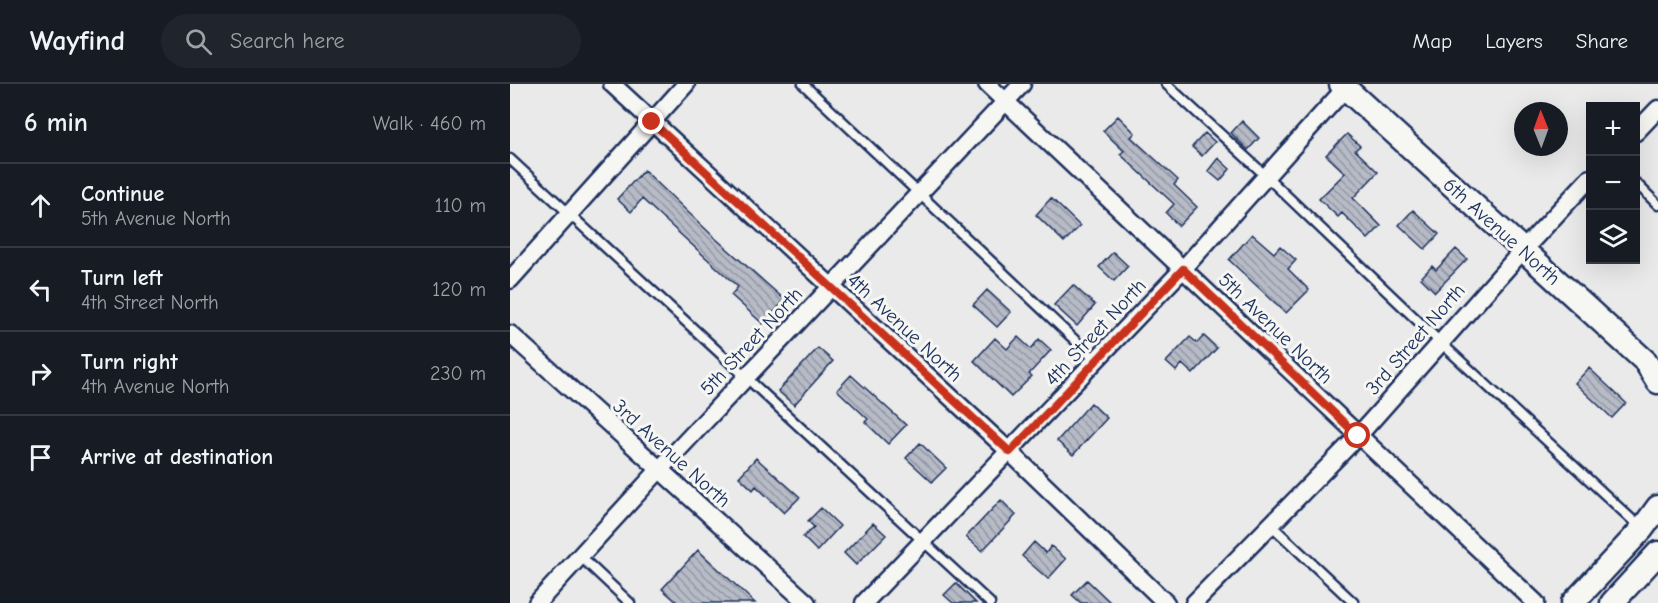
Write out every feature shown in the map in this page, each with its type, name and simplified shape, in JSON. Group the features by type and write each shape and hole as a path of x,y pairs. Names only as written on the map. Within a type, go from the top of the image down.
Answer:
{"street":[{"name":"4th Avenue North","path":"612,84 1010,452 1166,603"},
{"path":"510,280 686,84"},
{"name":"5th Avenue North","path":"987,84 1536,603"},
{"name":"5th Street North","path":"537,603 1022,84"},
{"name":"4th Street North","path":"864,603 1183,269 1345,85"},
{"name":"6th Avenue North","path":"1345,85 1522,250 1652,365 1658,382"},
{"path":"1640,127 1658,109"},
{"name":"3rd Street North","path":"1194,603 1358,436 1522,250 1586,182"},
{"name":"3rd Avenue North","path":"510,334 807,603"},
{"path":"1573,603 1642,529 1658,507"},
{"path":"1612,603 1658,553"}],"lane":[{"path":"803,84 918,195 1097,361"},
{"path":"1166,84 1642,529"},
{"path":"510,159 990,603"},
{"path":"1640,188 1658,205"},
{"path":"1271,525 1354,603"},
{"path":"580,556 630,603"}],"building":[{"path":"1118,116 1135,133 1131,137 1178,180 1174,185 1197,207 1179,226 1166,213 1174,204 1120,154 1124,151 1103,131"},
{"path":"1242,121 1259,138 1248,150 1231,133"},
{"path":"1205,133 1215,142 1202,156 1192,147"},
{"path":"1347,134 1360,146 1355,150 1378,172 1353,198 1381,226 1368,239 1342,213 1338,217 1319,199 1345,173 1326,155"},
{"path":"1218,158 1230,169 1220,181 1208,171"},
{"path":"644,170 715,238 785,300 763,324 731,295 738,287 642,199 631,212 617,199"},
{"path":"1051,198 1080,226 1064,242 1036,215"},
{"path":"1413,210 1439,234 1425,249 1399,225"},
{"path":"1252,234 1274,253 1280,246 1296,260 1288,269 1309,290 1286,313 1229,260"},
{"path":"1456,249 1467,259 1435,292 1421,278 1432,266 1436,270"},
{"path":"1113,252 1128,266 1114,281 1099,267"},
{"path":"1073,285 1095,305 1077,326 1054,305"},
{"path":"987,290 1011,312 997,327 973,305"},
{"path":"1204,336 1217,348 1193,374 1182,364 1176,371 1166,362 1190,337 1197,343"},
{"path":"1018,337 1031,349 1039,339 1051,350 1029,374 1032,376 1011,397 974,361 995,338 1007,349"},
{"path":"818,348 833,361 794,405 778,391"},
{"path":"1589,368 1626,403 1612,418 1575,383"},
{"path":"851,375 906,425 888,444 865,422 868,419 837,390"},
{"path":"1091,403 1107,418 1073,455 1057,441"},
{"path":"920,443 946,468 932,482 906,458"},
{"path":"756,458 800,497 784,513 756,486 753,490 739,477"},
{"path":"1001,500 1016,515 982,551 966,537"},
{"path":"821,508 840,526 817,551 803,537 814,527 808,521"},
{"path":"873,523 886,535 856,565 844,553"},
{"path":"1034,542 1046,553 1051,546 1066,559 1048,579 1022,556"},
{"path":"698,550 755,603 678,603 662,589"},
{"path":"1087,580 1111,603 1081,603 1072,595"},
{"path":"956,583 976,603 953,603 944,595"}],"route":[{"path":"652,122 1010,452 1183,269 1358,436"}]}
